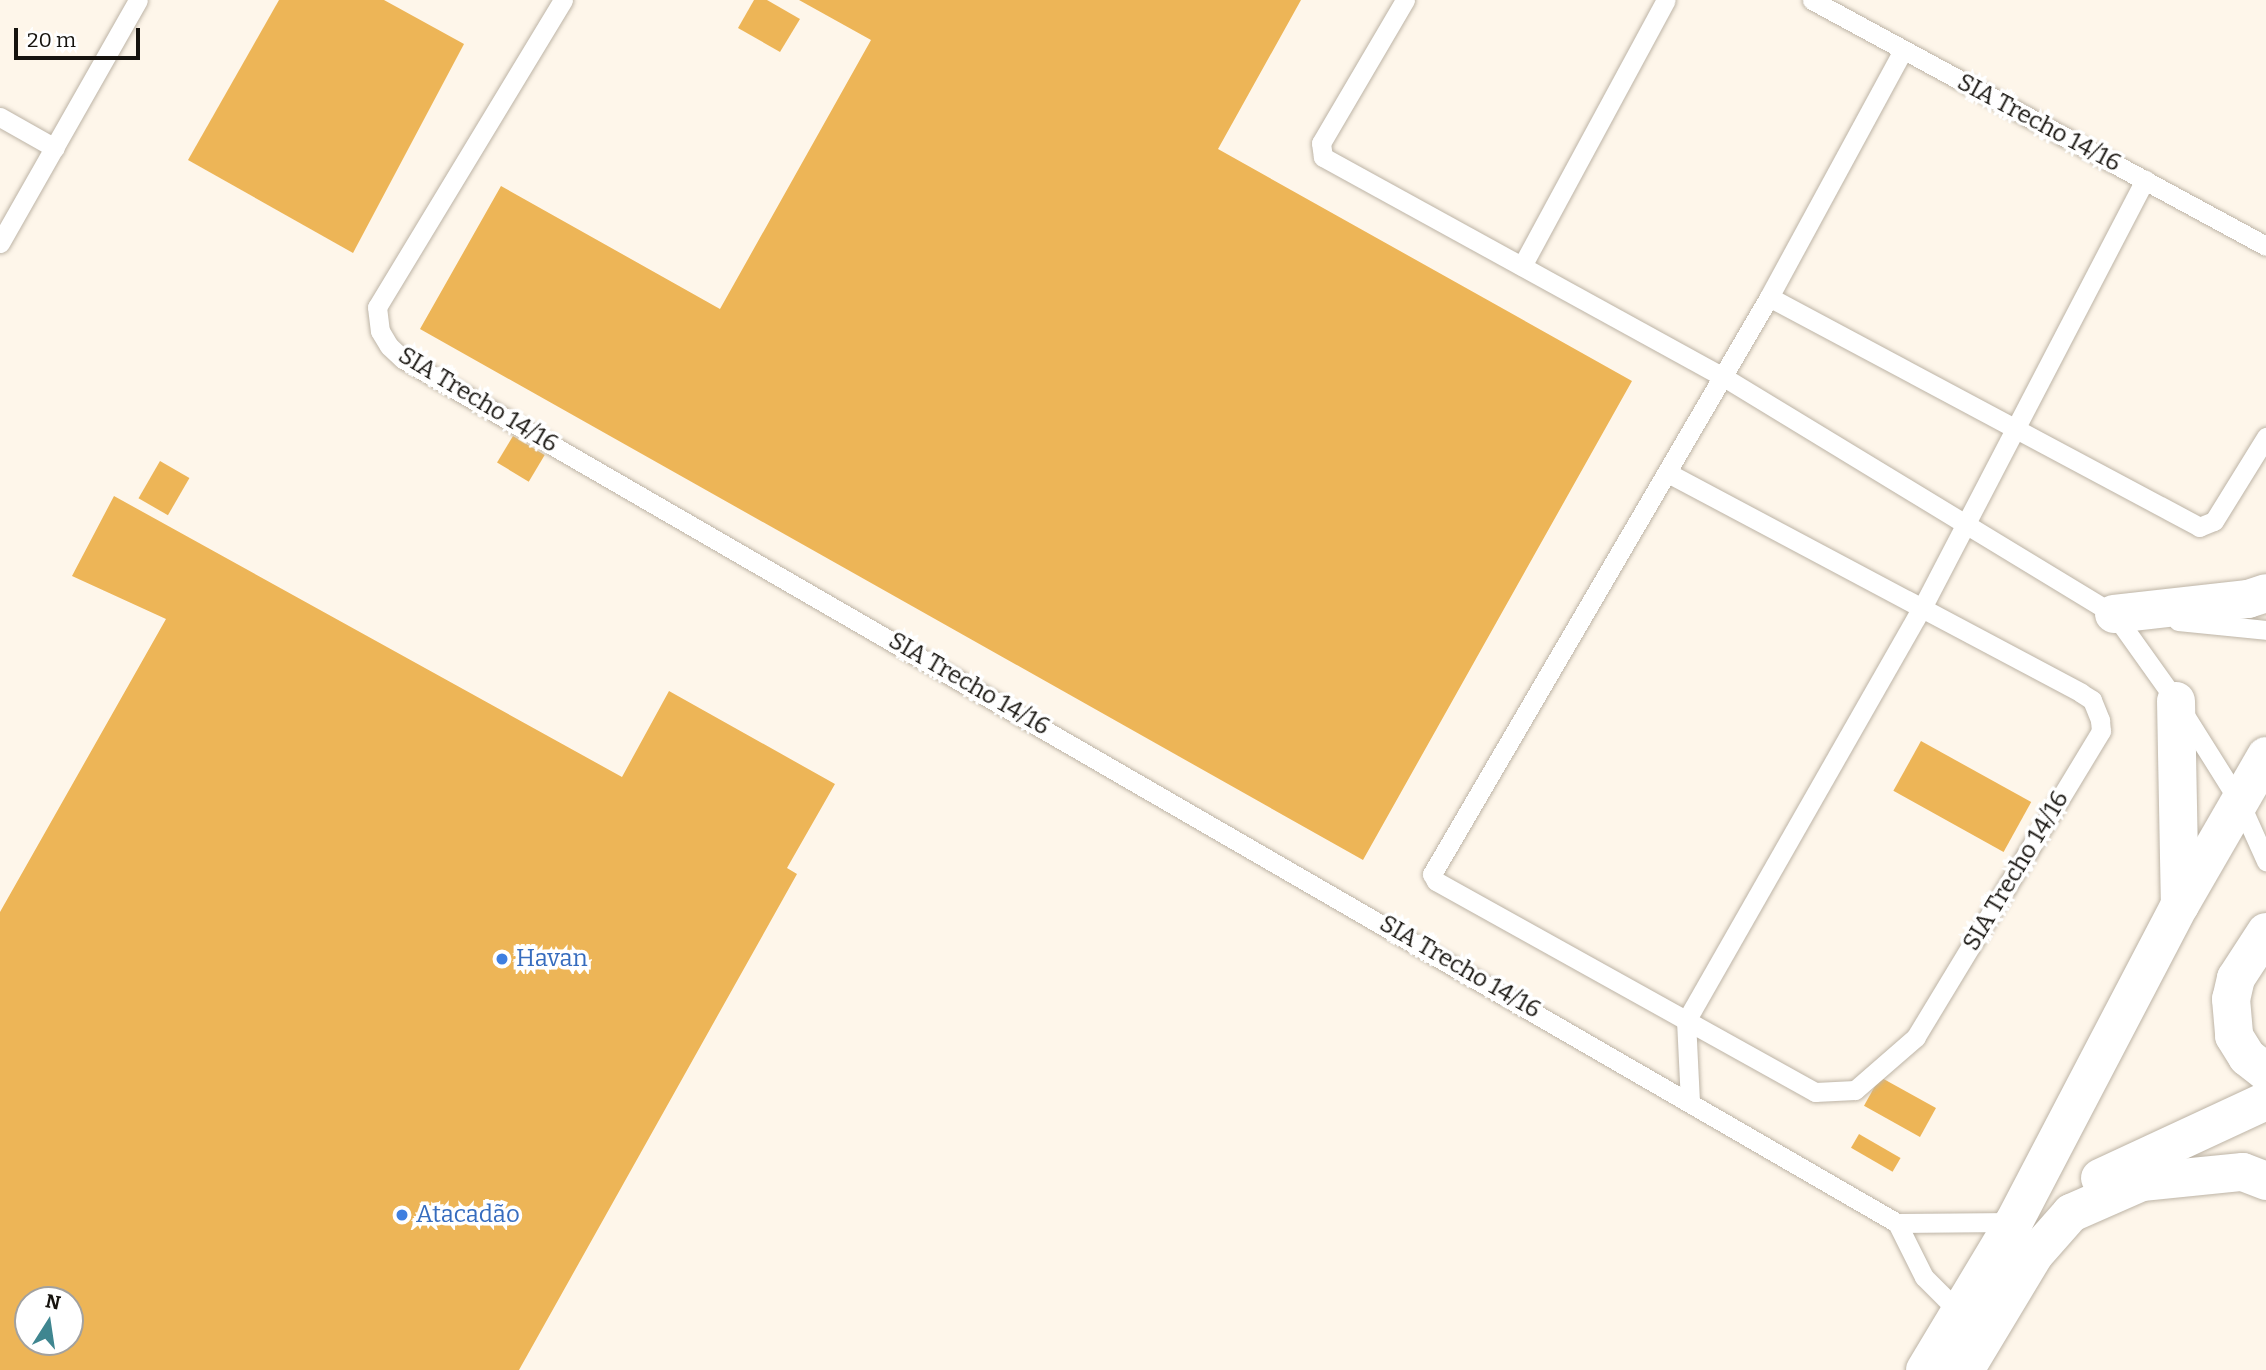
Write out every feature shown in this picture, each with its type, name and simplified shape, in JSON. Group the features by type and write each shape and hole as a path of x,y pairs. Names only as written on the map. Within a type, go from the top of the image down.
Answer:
{"main road":[{"path":"2114,614 2248,599 2266,593"},
{"path":"2176,701 2180,905"},
{"path":"1925,1370 2014,1222 2180,905 2266,756"},
{"path":"2266,932 2236,978 2231,999 2234,1036 2247,1058 2266,1072"},
{"path":"2014,1222 2169,1142 2266,1101"},
{"path":"1965,1370 2034,1255 2071,1213 2142,1182 2243,1172 2266,1181"}],"lane":[{"path":"0,243 138,0"},
{"name":"SIA Trecho 14/16","path":"564,0 377,307 380,331 389,346 403,359 1897,1223"},
{"path":"1405,0 1319,151 1331,162 1722,376 2114,614 2176,701 2240,803 2266,861"},
{"path":"1522,266 1666,0"},
{"name":"SIA Trecho 14/16","path":"1812,0 2266,246"},
{"name":"SIA Trecho 14/16","path":"1668,472 2092,700 2101,731 1916,1037 1855,1090 1815,1092 1436,881 1432,874 1769,297 1903,50"},
{"path":"0,117 55,148"},
{"path":"1690,1101 1686,1021 1922,608 2145,180"},
{"path":"1769,297 2018,426 2205,528 2214,521 2266,437"},
{"path":"2114,614 2266,630"},
{"path":"1960,1313 1924,1277 1897,1223 2014,1222"}],"building":[{"path":"279,0 384,0 464,44 353,253 188,160"},
{"path":"754,0 767,0 800,19 780,52 738,28"},
{"path":"799,0 1301,0 1218,149 1632,381 1363,860 420,329 501,186 720,309 871,40"},
{"path":"513,436 545,455 529,482 497,463"},
{"path":"160,461 189,478 168,515 138,498"},
{"path":"114,496 622,777 669,691 835,784 787,868 797,874 519,1370 0,1370 0,912 166,619 72,576"},
{"path":"1921,741 2031,802 2004,852 1893,791"},
{"path":"1880,1077 1936,1108 1920,1137 1864,1106"},
{"path":"1859,1134 1901,1158 1893,1172 1851,1148"}],"place":[{"name":"Havan","path":"502,959"},
{"name":"Atacadão","path":"402,1215"}]}
